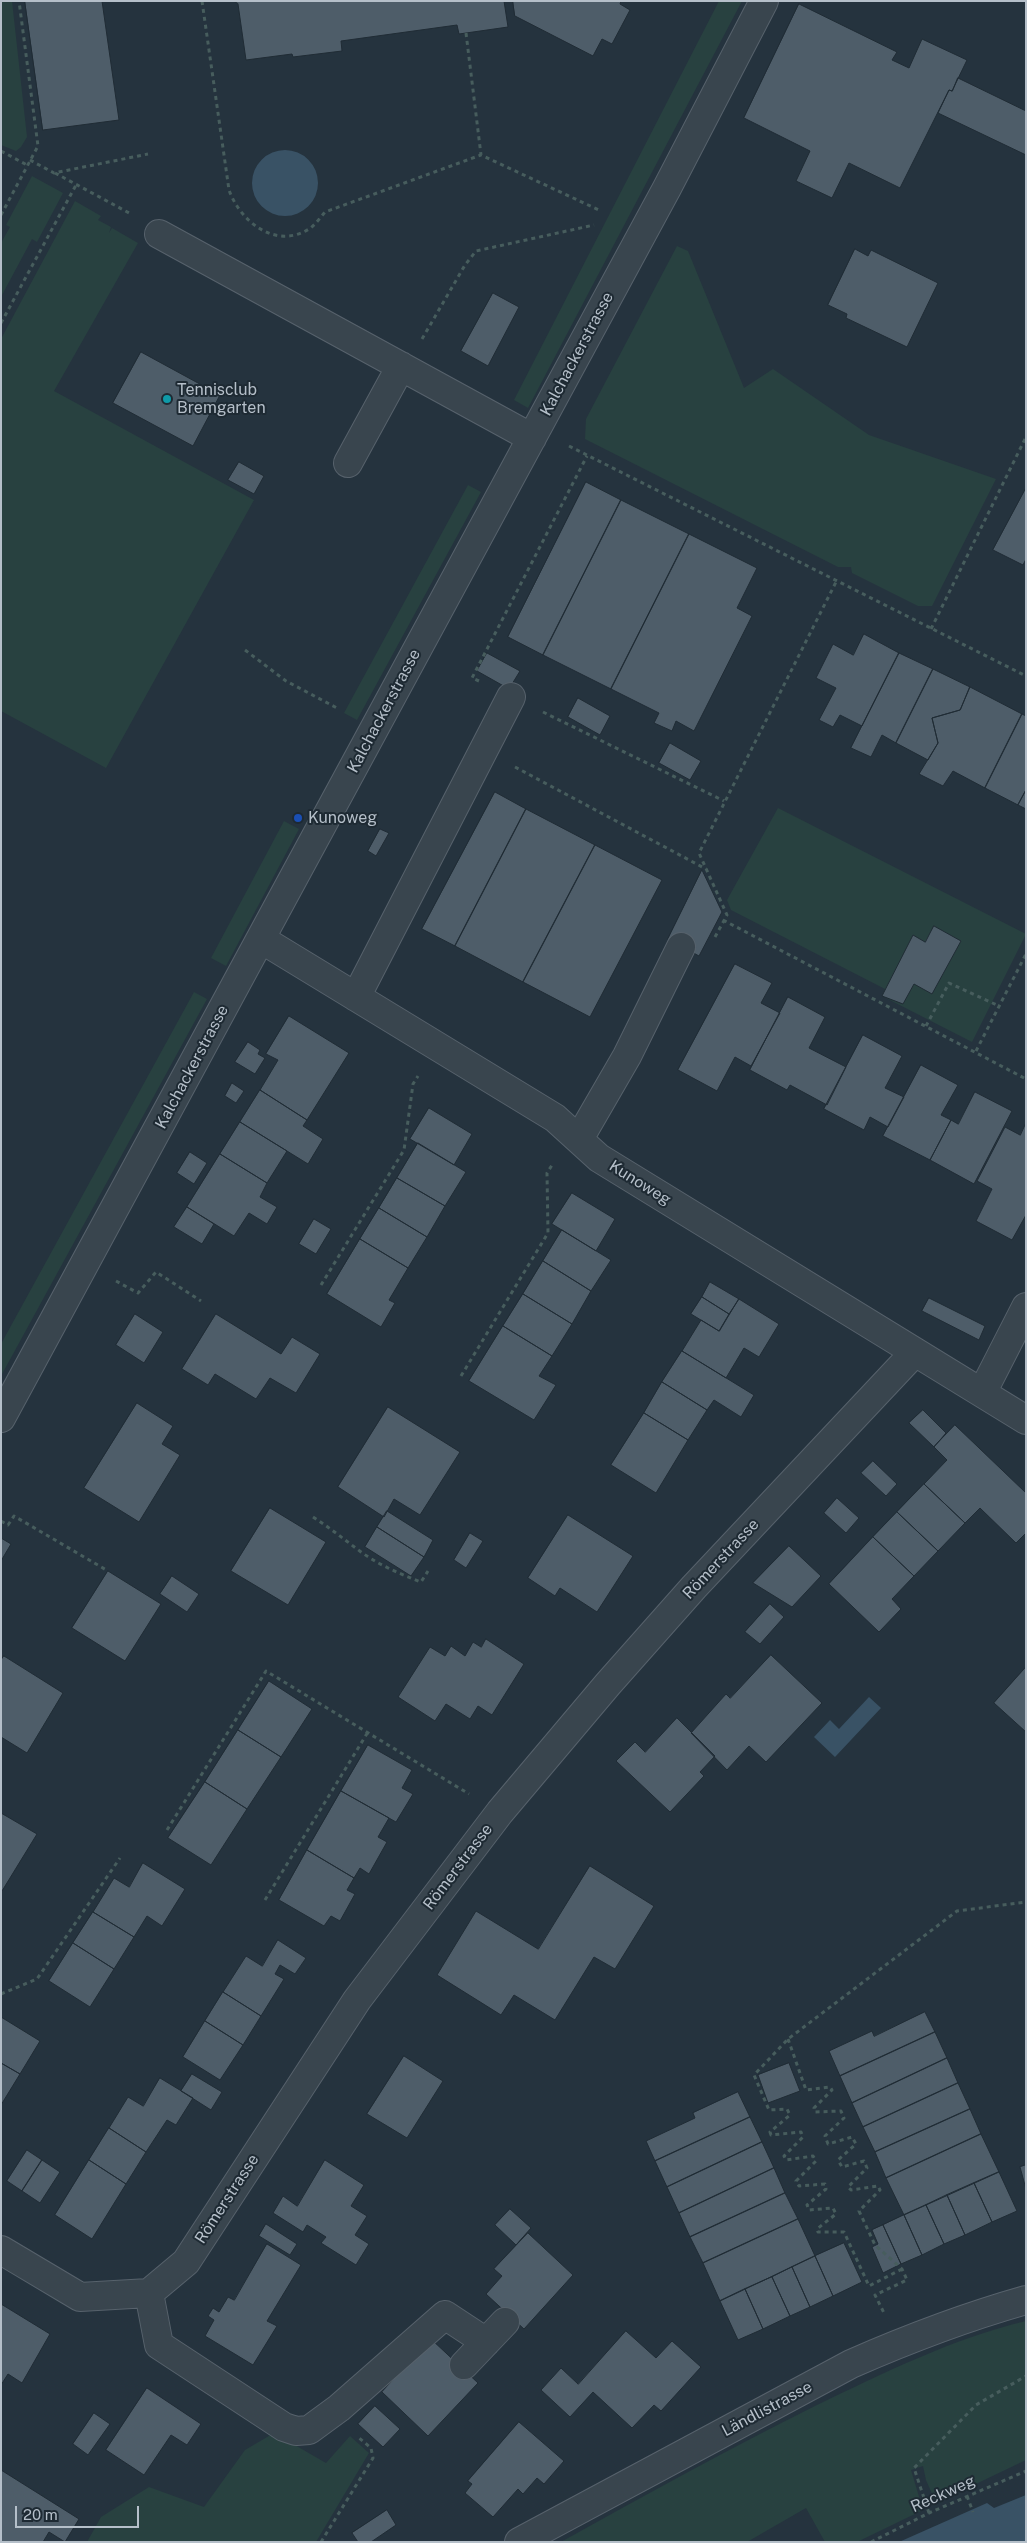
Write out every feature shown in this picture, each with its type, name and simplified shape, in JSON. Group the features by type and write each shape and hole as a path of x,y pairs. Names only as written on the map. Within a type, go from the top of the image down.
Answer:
{"street":[{"name":"Kalchackerstrasse","path":"1,1418 667,188 764,1"},
{"path":"159,234 398,364 534,433"},
{"path":"348,463 362,421 398,364"},
{"path":"356,997 511,697"},
{"name":"Kunoweg","path":"261,939 555,1118 599,1158 1026,1420"},
{"path":"575,1136 627,1056 681,947"},
{"path":"982,1393 1026,1306"},
{"name":"Römerstrasse","path":"149,2293 186,2262 357,2000 500,1812 608,1684 694,1587 916,1352"},
{"path":"1,2250 80,2297 149,2293 159,2345 284,2428 296,2431 309,2430 339,2408 446,2315 486,2342"},
{"name":"Ländlistrasse","path":"519,2542 852,2364 899,2343 994,2309 1026,2300"},
{"path":"464,2365 505,2322"}],"path":[{"path":"1,214 38,146 19,1"},
{"path":"202,1 229,190 233,201 250,223 267,232 284,236 299,235 311,228 325,212 481,155 601,211"},
{"path":"466,33 481,155"},
{"path":"1,151 27,165"},
{"path":"54,173 148,154"},
{"path":"30,160 122,209"},
{"path":"1,324 76,185"},
{"path":"398,364 426,333 465,265 476,251 594,225"},
{"path":"534,433 587,456 1026,676"},
{"path":"931,630 1025,439"},
{"path":"587,456 472,678 724,801"},
{"path":"710,946 727,914 699,853 836,582"},
{"path":"245,650 286,681 337,708"},
{"path":"484,750 706,869"},
{"path":"723,920 976,1051 1026,1079"},
{"path":"976,1051 1026,954"},
{"path":"926,1026 949,983 999,1006"},
{"path":"321,1285 404,1150 413,1084 437,1046"},
{"path":"461,1376 548,1233 547,1173 575,1136"},
{"path":"85,1263 138,1294 156,1272 201,1300"},
{"path":"1,1520 8,1525 14,1516 108,1571"},
{"path":"313,1517 339,1533 361,1552 395,1572 421,1582 428,1571"},
{"path":"167,1830 266,1671 500,1812"},
{"path":"265,1900 368,1732"},
{"path":"1,1994 37,1979 120,1858"},
{"path":"902,2269 869,2286 844,2232 818,2232 817,2229 836,2214 833,2208 809,2210 807,2204 826,2189 825,2184 799,2186 796,2180 816,2161 813,2156 786,2160 784,2156 803,2137 801,2132 771,2135 770,2132 790,2115 787,2109 769,2110 754,2075 788,2039 957,1911 1026,1902"},
{"path":"788,2039 806,2090 830,2086 832,2090 814,2108 815,2112 841,2110 844,2118 825,2136 828,2144 852,2137 856,2144 838,2160 842,2166 864,2161 867,2168 848,2186 851,2190 878,2186 880,2190 859,2211 875,2245 902,2269 907,2280 876,2296"},
{"path":"929,2513 914,2468 976,2405 1026,2376"},
{"path":"321,2542 373,2458"},
{"name":"Reckweg","path":"871,2542 929,2513 1026,2472"},
{"path":"968,2496 973,2512"}],"green space":[{"path":"1,1 12,1 27,137 16,151 1,145"},
{"path":"719,1 742,1 528,408 514,400"},
{"path":"32,176 63,193 37,242 32,239 1,297 1,243 10,227 6,225"},
{"path":"75,201 101,216 98,220 111,227 109,233 112,228 138,243 54,391 254,500 106,768 1,711 1,339"},
{"path":"677,246 688,251 744,388 773,369 869,435 996,479 932,606 918,606 852,573 851,567 838,567 585,439 586,419"},
{"path":"468,485 481,492 357,720 344,713"},
{"path":"778,808 1026,934 972,1042 882,996 885,989 731,910 727,900"},
{"path":"284,821 299,829 226,966 211,958"},
{"path":"194,992 207,999 1,1376 1,1344"},
{"path":"1026,2321 1026,2460 936,2503 926,2480 923,2466 911,2470 923,2510 857,2542 825,2542 806,2508 747,2542 561,2542 751,2439 867,2381 944,2347 998,2328"},
{"path":"274,2433 326,2463 350,2436 369,2453 316,2542 87,2542 101,2517 149,2487 204,2507 245,2450"}],"water":[{"path":"278,150 292,150 304,155 313,164 318,176 316,196 309,207 292,216 278,216 266,211 257,202 252,190 252,176 257,164 266,155"},
{"path":"869,1697 881,1708 835,1757 814,1737 830,1720 839,1729"},
{"path":"1026,2495 1026,2542 899,2542 987,2503 994,2508"}],"building":[{"path":"25,1 102,1 119,120 43,130"},
{"path":"234,1 504,1 508,27 459,34 457,25 341,41 342,51 293,57 292,54 246,60 238,4"},
{"path":"513,1 621,1 620,4 630,10 612,44 602,39 593,56 515,16"},
{"path":"799,4 897,52 892,60 909,68 922,39 967,60 952,91 949,90 900,188 849,163 832,198 796,181 810,151 744,118"},
{"path":"958,78 1026,111 1026,155 938,113 949,90 952,91"},
{"path":"855,249 868,256 871,250 938,283 907,347 846,318 847,314 828,305"},
{"path":"493,293 519,307 488,366 461,351"},
{"name":"Tennisclub Bremgarten","path":"141,352 220,395 193,446 113,403"},
{"path":"239,462 264,476 254,494 228,480"},
{"path":"586,482 621,500 543,655 508,637"},
{"path":"1026,488 1026,559 1023,565 993,550"},
{"path":"621,500 689,534 611,689 543,655"},
{"path":"689,534 757,568 737,608 752,616 694,731 676,721 672,731 654,723 659,713 611,689"},
{"path":"864,634 899,653 862,726 840,715 833,727 819,720 836,688 816,678 833,644 853,655"},
{"path":"487,653 520,671 509,689 477,671"},
{"path":"899,653 933,669 896,743 882,735 871,757 851,748"},
{"path":"933,669 970,687 960,710 932,718 938,743 928,760 896,743"},
{"path":"970,687 1022,714 985,788 953,771 943,786 919,774 938,743 932,718 960,710"},
{"path":"578,698 610,716 600,735 568,717"},
{"path":"1022,714 1026,716 1026,790 1018,805 985,788"},
{"path":"670,743 701,761 690,780 659,763"},
{"path":"1026,790 1026,809 1018,805"},
{"path":"495,792 526,809 455,946 422,929"},
{"path":"526,809 595,845 523,982 455,946"},
{"path":"380,829 389,833 376,856 368,851"},
{"path":"595,845 662,880 590,1017 523,982"},
{"path":"702,870 722,912 699,956 668,939"},
{"path":"934,926 961,941 932,994 914,984 903,1004 882,996 913,935 925,942"},
{"path":"735,964 772,983 761,1003 780,1013 751,1066 735,1057 717,1091 678,1070"},
{"path":"788,997 825,1017 809,1048 846,1067 827,1105 790,1085 787,1090 750,1070"},
{"path":"289,1016 349,1053 307,1120 260,1090 278,1060 266,1054"},
{"path":"863,1035 902,1056 885,1088 904,1097 888,1127 870,1117 864,1130 824,1109"},
{"path":"248,1042 260,1050 258,1054 265,1058 255,1074 235,1062"},
{"path":"921,1065 958,1085 941,1115 951,1120 930,1160 883,1136"},
{"path":"232,1083 244,1091 236,1103 225,1096"},
{"path":"260,1090 307,1120 303,1126 323,1139 308,1164 240,1122"},
{"path":"975,1092 1012,1111 974,1184 930,1160 951,1120 958,1124"},
{"path":"429,1108 472,1134 454,1165 410,1139"},
{"path":"240,1122 287,1151 267,1183 220,1154"},
{"path":"1026,1123 1026,1215 1012,1240 976,1221 992,1189 977,1181 1005,1127 1020,1135"},
{"path":"418,1143 466,1172 445,1206 397,1178"},
{"path":"190,1152 207,1163 194,1184 177,1173"},
{"path":"220,1154 267,1183 260,1197 277,1207 267,1224 249,1213 234,1236 187,1207"},
{"path":"397,1178 445,1206 427,1237 379,1208"},
{"path":"572,1193 615,1219 596,1251 552,1224"},
{"path":"187,1207 214,1224 202,1244 174,1227"},
{"path":"379,1208 427,1237 408,1268 360,1239"},
{"path":"314,1219 331,1229 316,1254 299,1244"},
{"path":"562,1230 611,1260 591,1291 543,1261"},
{"path":"360,1239 408,1268 389,1300 395,1303 381,1327 327,1294"},
{"path":"543,1261 591,1291 572,1324 523,1294"},
{"path":"710,1282 739,1299 729,1314 702,1297"},
{"path":"523,1294 572,1324 552,1356 503,1326"},
{"path":"702,1297 729,1314 719,1331 691,1314"},
{"path":"929,1298 985,1326 979,1340 922,1311"},
{"path":"739,1299 779,1324 759,1357 744,1348 726,1378 682,1351 701,1320 719,1331"},
{"path":"135,1314 163,1332 144,1363 116,1345"},
{"path":"216,1314 281,1354 292,1337 320,1354 296,1393 270,1378 256,1399 215,1374 208,1385 182,1369"},
{"path":"503,1326 552,1356 539,1376 556,1385 534,1420 469,1381"},
{"path":"682,1351 754,1395 741,1417 714,1400 707,1410 662,1382"},
{"path":"662,1382 707,1410 688,1440 644,1413"},
{"path":"137,1403 173,1426 162,1444 180,1455 139,1522 84,1488"},
{"path":"388,1407 460,1452 420,1515 394,1499 384,1517 338,1487"},
{"path":"923,1410 946,1433 934,1447 909,1423"},
{"path":"644,1413 688,1440 656,1493 611,1465"},
{"path":"955,1425 1026,1493 1026,1533 1016,1543 980,1508 965,1523 924,1484 947,1460 934,1447"},
{"path":"873,1461 897,1484 886,1496 861,1473"},
{"path":"924,1484 965,1523 938,1551 897,1512"},
{"path":"837,1498 859,1518 846,1533 824,1513"},
{"path":"270,1508 326,1542 288,1605 231,1571"},
{"path":"387,1511 433,1540 424,1557 377,1527"},
{"path":"897,1512 938,1551 914,1576 873,1537"},
{"path":"568,1515 633,1556 597,1612 560,1588 555,1596 528,1578"},
{"path":"377,1527 424,1557 411,1576 365,1547"},
{"path":"470,1533 483,1541 466,1568 454,1560"},
{"path":"873,1537 914,1576 892,1599 901,1609 879,1632 829,1584"},
{"path":"1,1538 11,1544 1,1561"},
{"path":"789,1546 821,1576 792,1607 753,1583"},
{"path":"108,1571 161,1604 125,1661 72,1628"},
{"path":"172,1576 199,1594 187,1612 160,1594"},
{"path":"770,1604 784,1617 760,1644 745,1632"},
{"path":"486,1639 524,1664 492,1715 478,1706 470,1719 446,1704 435,1721 398,1697 430,1647 445,1656 451,1646 465,1656 473,1642 481,1647"},
{"path":"771,1655 822,1703 766,1762 749,1746 727,1770 691,1733 726,1694 730,1698"},
{"path":"4,1656 63,1693 27,1753 1,1737 1,1660"},
{"path":"1026,1667 1026,1732 994,1703"},
{"path":"269,1681 312,1709 281,1757 238,1730"},
{"path":"677,1718 715,1756 700,1772 704,1776 670,1812 616,1761 635,1742 645,1752"},
{"path":"238,1730 281,1757 247,1809 205,1782"},
{"path":"368,1745 412,1770 402,1788 413,1794 396,1822 341,1791"},
{"path":"205,1782 247,1809 211,1865 168,1838"},
{"path":"341,1791 389,1818 378,1837 387,1842 369,1874 360,1868 354,1878 307,1850"},
{"path":"1,1813 37,1834 2,1891 1,1890"},
{"path":"307,1850 354,1878 347,1890 355,1894 340,1921 331,1916 324,1926 279,1900"},
{"path":"143,1863 185,1889 162,1926 147,1916 134,1937 93,1912 114,1878 129,1887"},
{"path":"590,1866 654,1906 615,1969 594,1957 555,2020 514,1995 501,2015 437,1975 476,1911 538,1949"},
{"path":"93,1912 134,1937 114,1969 73,1943"},
{"path":"278,1940 306,1958 295,1974 280,1965 275,1974 284,1979 261,2016 223,1992 246,1956 262,1966"},
{"path":"73,1943 114,1969 90,2007 49,1981"},
{"path":"223,1992 261,2016 243,2045 205,2021"},
{"path":"925,2012 935,2032 840,2076 829,2051 872,2031 874,2036"},
{"path":"1,2017 40,2041 20,2074 1,2063"},
{"path":"205,2021 243,2045 220,2080 183,2057"},
{"path":"935,2032 947,2058 852,2103 840,2076"},
{"path":"404,2056 443,2081 407,2138 367,2114"},
{"path":"947,2058 958,2083 863,2127 852,2103"},
{"path":"1,2063 20,2074 1,2105"},
{"path":"789,2063 800,2091 768,2103 758,2075"},
{"path":"192,2074 222,2092 211,2110 181,2091"},
{"path":"160,2078 193,2098 176,2125 167,2120 146,2152 109,2128 128,2097 143,2106"},
{"path":"958,2083 970,2109 875,2152 863,2127"},
{"path":"738,2092 750,2117 655,2161 646,2141 695,2118 693,2113"},
{"path":"970,2109 981,2134 886,2178 875,2152"},
{"path":"750,2117 762,2142 667,2187 655,2161"},
{"path":"109,2128 146,2152 126,2184 89,2160"},
{"path":"981,2134 999,2172 904,2215 886,2178"},
{"path":"762,2142 774,2168 679,2213 667,2187"},
{"path":"27,2150 42,2160 22,2191 7,2181"},
{"path":"42,2160 60,2172 40,2203 22,2191"},
{"path":"89,2160 126,2184 92,2239 55,2215"},
{"path":"325,2160 364,2185 351,2206 367,2216 355,2235 369,2244 356,2265 321,2243 326,2237 307,2225 303,2232 273,2213 283,2196 297,2206"},
{"path":"1026,2165 1026,2189 1020,2167"},
{"path":"774,2168 785,2193 690,2237 679,2213"},
{"path":"999,2172 1017,2211 992,2222 974,2183"},
{"path":"974,2183 992,2222 965,2235 947,2195"},
{"path":"785,2193 798,2219 703,2263 690,2237"},
{"path":"947,2195 965,2235 944,2244 926,2205"},
{"path":"926,2205 944,2244 922,2255 904,2215"},
{"path":"510,2209 531,2228 516,2245 495,2225"},
{"path":"904,2215 922,2255 901,2264 883,2225"},
{"path":"798,2219 815,2256 720,2301 703,2263"},
{"path":"266,2224 297,2244 290,2255 259,2236"},
{"path":"883,2225 901,2264 883,2273 872,2247 878,2244 872,2230"},
{"path":"528,2233 573,2275 524,2329 486,2294 502,2276 494,2269"},
{"path":"844,2243 862,2282 833,2296 815,2256"},
{"path":"267,2244 301,2265 267,2321 277,2326 253,2365 205,2336 214,2320 208,2316 213,2308 219,2312 228,2297 234,2300"},
{"path":"815,2256 833,2296 810,2307 792,2267"},
{"path":"792,2267 810,2307 790,2316 772,2277"},
{"path":"772,2277 790,2316 763,2329 745,2289"},
{"path":"745,2289 763,2329 738,2340 720,2301"},
{"path":"1,2304 50,2334 22,2383 8,2374 1,2385"},
{"path":"626,2331 656,2358 672,2341 701,2367 661,2411 654,2405 632,2428 593,2392 570,2417 541,2390 561,2368 578,2384"},
{"path":"431,2339 478,2383 428,2436 382,2392"},
{"path":"147,2388 201,2424 187,2445 171,2435 144,2475 106,2450"},
{"path":"375,2406 400,2429 383,2447 358,2424"},
{"path":"94,2413 110,2424 88,2455 73,2444"},
{"path":"519,2422 564,2461 544,2484 537,2478 523,2494 518,2489 493,2517 465,2493 472,2484 468,2481"},
{"path":"1,2470 79,2519 65,2542 49,2532 43,2542 1,2542"},
{"path":"387,2510 396,2525 371,2542 358,2542 352,2533"}],"place":[{"name":"Tennisclub Bremgarten","path":"167,399"},
{"name":"Kunoweg","path":"298,818"}]}
